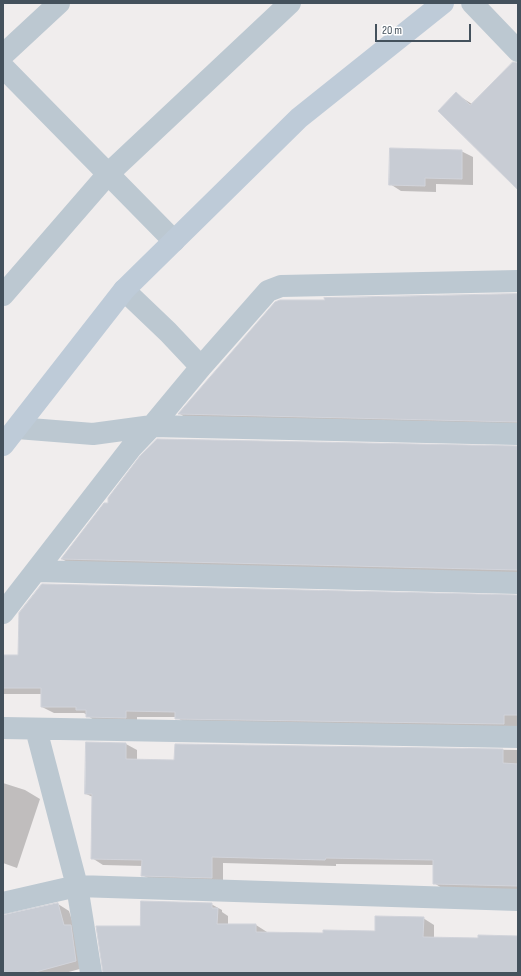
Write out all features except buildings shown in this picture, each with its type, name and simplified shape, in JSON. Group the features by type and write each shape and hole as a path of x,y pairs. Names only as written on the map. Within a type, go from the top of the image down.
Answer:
{"street":[{"path":"3,55 59,3"},
{"path":"3,295 108,174 290,3"},
{"path":"3,446 124,290 299,118 443,3"},
{"path":"472,3 518,51"},
{"path":"3,67 174,242"},
{"path":"3,613 131,448 152,426 201,367 268,291 281,286 518,281"},
{"path":"124,290 168,332 201,367"},
{"path":"17,428 93,434 152,426 518,434"},
{"path":"36,572 518,583"},
{"path":"3,728 518,737"},
{"path":"36,729 77,886 91,973"},
{"path":"3,903 77,886 518,900"}]}
